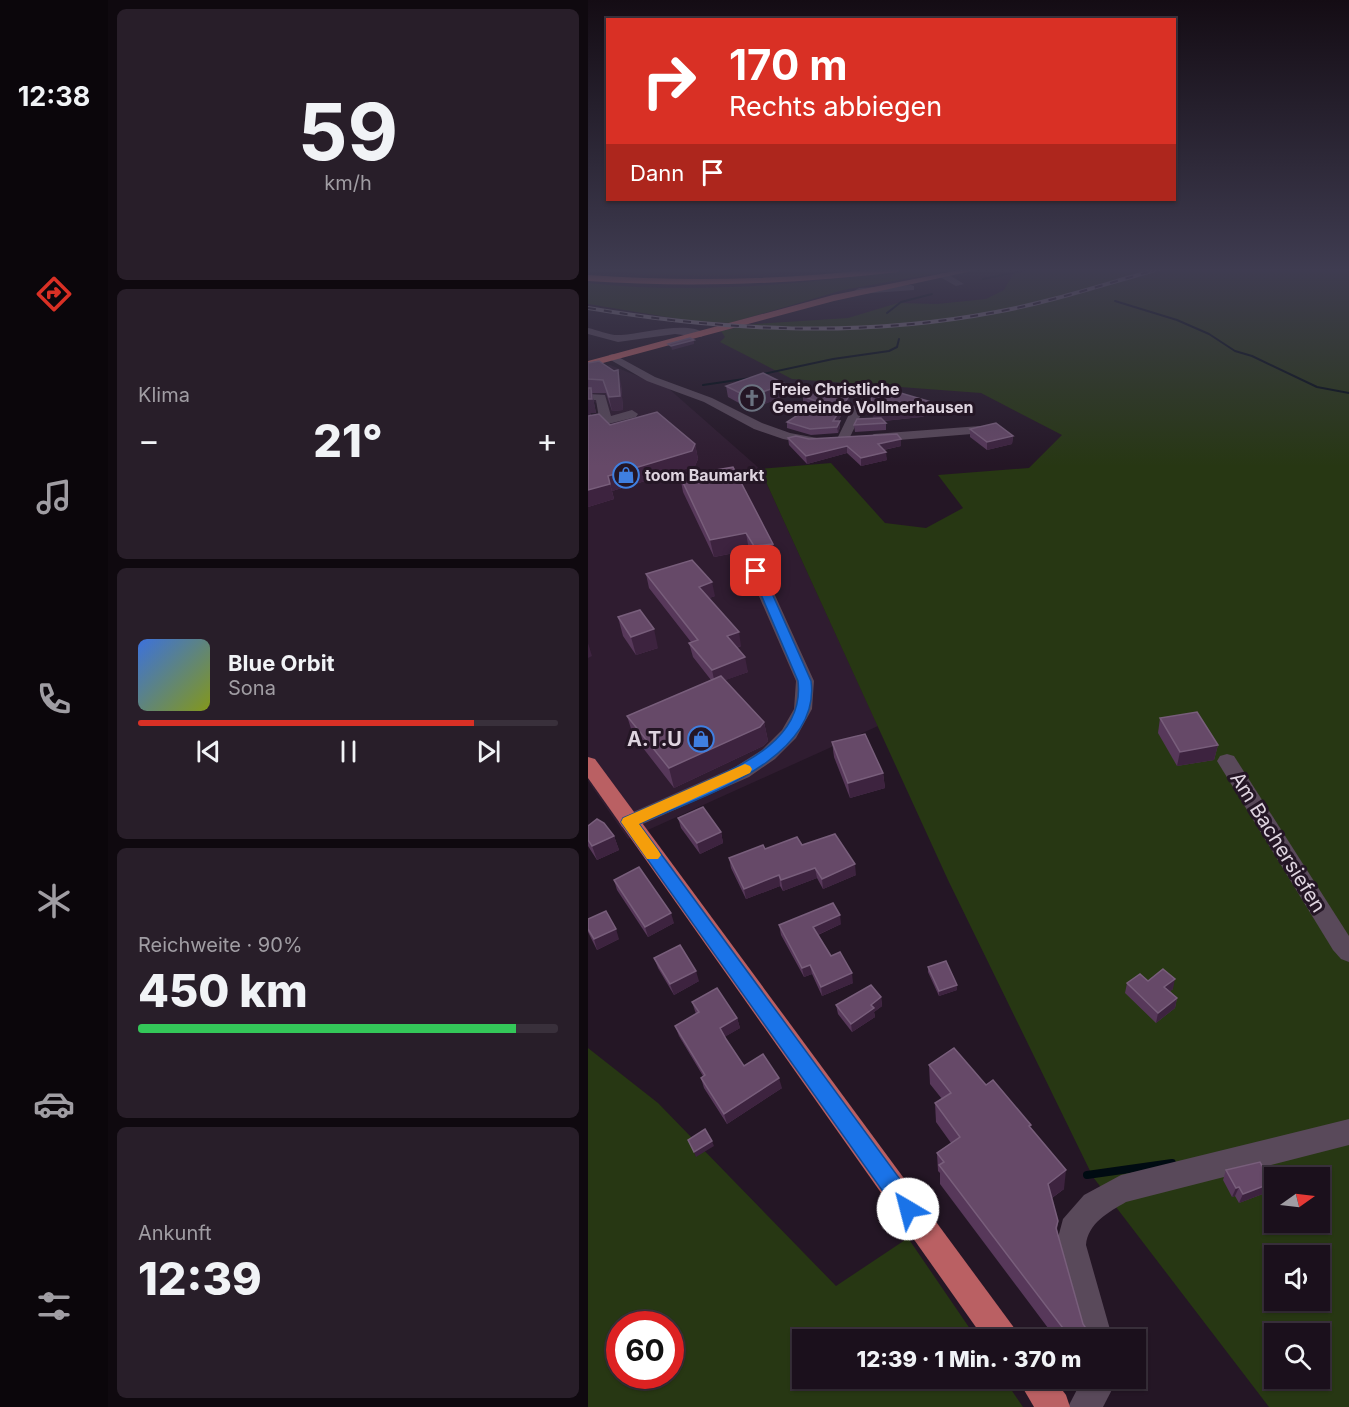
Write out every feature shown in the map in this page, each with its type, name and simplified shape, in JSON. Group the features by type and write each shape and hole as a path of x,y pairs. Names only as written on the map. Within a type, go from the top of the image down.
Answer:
{"main road":[{"path":"588,364 698,335"},
{"path":"588,764 996,1329"},
{"path":"1041,1389 1054,1407"}],"street":[{"path":"606,335 622,338 647,335"},
{"path":"613,357 651,379 708,400 758,426 810,441 980,430"},
{"path":"588,397 602,397 606,421"},
{"path":"843,439 859,406"},
{"path":"588,425 632,414"},
{"path":"629,822 737,774 761,760 777,748 798,722 807,695 805,681 756,571"},
{"name":"Am Bachersiefen","path":"1227,761 1341,943 1349,952"},
{"path":"1095,1329 1071,1245 1073,1228 1094,1204 1121,1189 1349,1132"},
{"path":"1084,1407 1095,1389"}],"shaded area":[{"path":"610,365 668,388 760,469 878,726 628,839 588,781 588,421 598,418 599,404 588,400 588,371"}],"green space":[{"path":"723,335 1349,335 1349,1407 1269,1407 1093,1177 948,880 760,469 831,463 885,523 926,528 963,508 938,475 1029,468 1062,435 981,393 792,379 720,342 725,337"},
{"path":"588,1048 658,1103 836,1286 908,1238 970,1329 792,1329 792,1389 1011,1389 1023,1407 588,1407"}],"building":[{"path":"690,338 694,340 671,346 668,344"},
{"path":"599,361 614,371 618,370 620,396 609,397 603,380 588,379 588,363"},
{"path":"763,373 785,384 748,397 726,386"},
{"path":"870,384 938,404 920,409 873,414"},
{"path":"822,387 849,396 833,421 840,421 837,427 810,429 787,422 818,402 803,396"},
{"path":"588,388 591,388 592,399 588,399"},
{"name":"toom Baumarkt","path":"657,412 695,444 692,451 608,476 610,484 588,490 588,416 599,414 610,425"},
{"path":"881,418 886,423 854,425 857,419"},
{"path":"996,423 1013,436 987,442 970,429"},
{"path":"897,434 901,439 878,444 886,452 861,458 847,446 806,456 788,438 796,436 809,439"},
{"path":"733,467 773,544 754,546 746,533 710,540 680,476"},
{"path":"692,560 712,582 699,587 739,632 727,636 745,657 712,670 689,643 698,640 646,574"},
{"path":"640,610 654,629 631,637 618,617"},
{"name":"A.T.U","path":"721,676 764,722 760,727 669,768 627,716"},
{"path":"1197,712 1218,745 1180,752 1160,718"},
{"path":"865,734 883,773 848,783 832,742"},
{"path":"703,807 721,832 697,843 678,818"},
{"path":"597,819 604,823 614,836 592,846 588,840 588,826"},
{"path":"835,834 855,864 822,879 815,868 781,880 779,875 744,889 729,858 763,845 765,849 797,837 802,845"},
{"path":"639,867 671,913 645,927 614,880"},
{"path":"833,903 840,915 813,927 831,956 840,952 852,973 821,987 810,965 802,968 779,925"},
{"path":"606,911 616,929 594,939 588,929 588,919"},
{"path":"680,945 696,971 670,984 654,958"},
{"path":"946,961 957,985 939,991 928,967"},
{"path":"1163,969 1175,979 1164,987 1177,998 1158,1013 1127,983 1140,974 1148,981"},
{"path":"871,985 881,997 871,1005 874,1008 851,1024 836,1005"},
{"path":"717,988 737,1018 720,1028 744,1066 763,1054 779,1078 724,1114 701,1078 705,1075 675,1026 699,1012 692,1002"},
{"path":"954,1048 986,1085 993,1080 1066,1170 1048,1184 1058,1221 1056,1228 1086,1329 1064,1329 939,1165 944,1162 937,1153 960,1137 935,1103 951,1093 929,1065"},
{"path":"705,1129 712,1141 694,1152 688,1140"},
{"path":"1260,1162 1264,1169 1264,1186 1243,1194 1239,1187 1236,1188 1226,1170"}],"waterway":[{"path":"1210,335 1235,351 1252,356 1317,387 1349,393"},
{"path":"759,375 833,359 889,351 897,347 899,339"},
{"path":"703,385 751,378"},
{"path":"1087,1175 1172,1163"}],"slow traffic":[{"path":"653,855 629,822 745,769"}],"place":[{"name":"Freie Christliche Gemeinde Vollmerhausen","path":"752,398"},
{"name":"toom Baumarkt","path":"626,475"},
{"name":"A.T.U","path":"701,739"}],"route":[{"path":"756,571 805,681 807,695 798,722 777,748 761,760 737,774 629,822 908,1209"}]}
